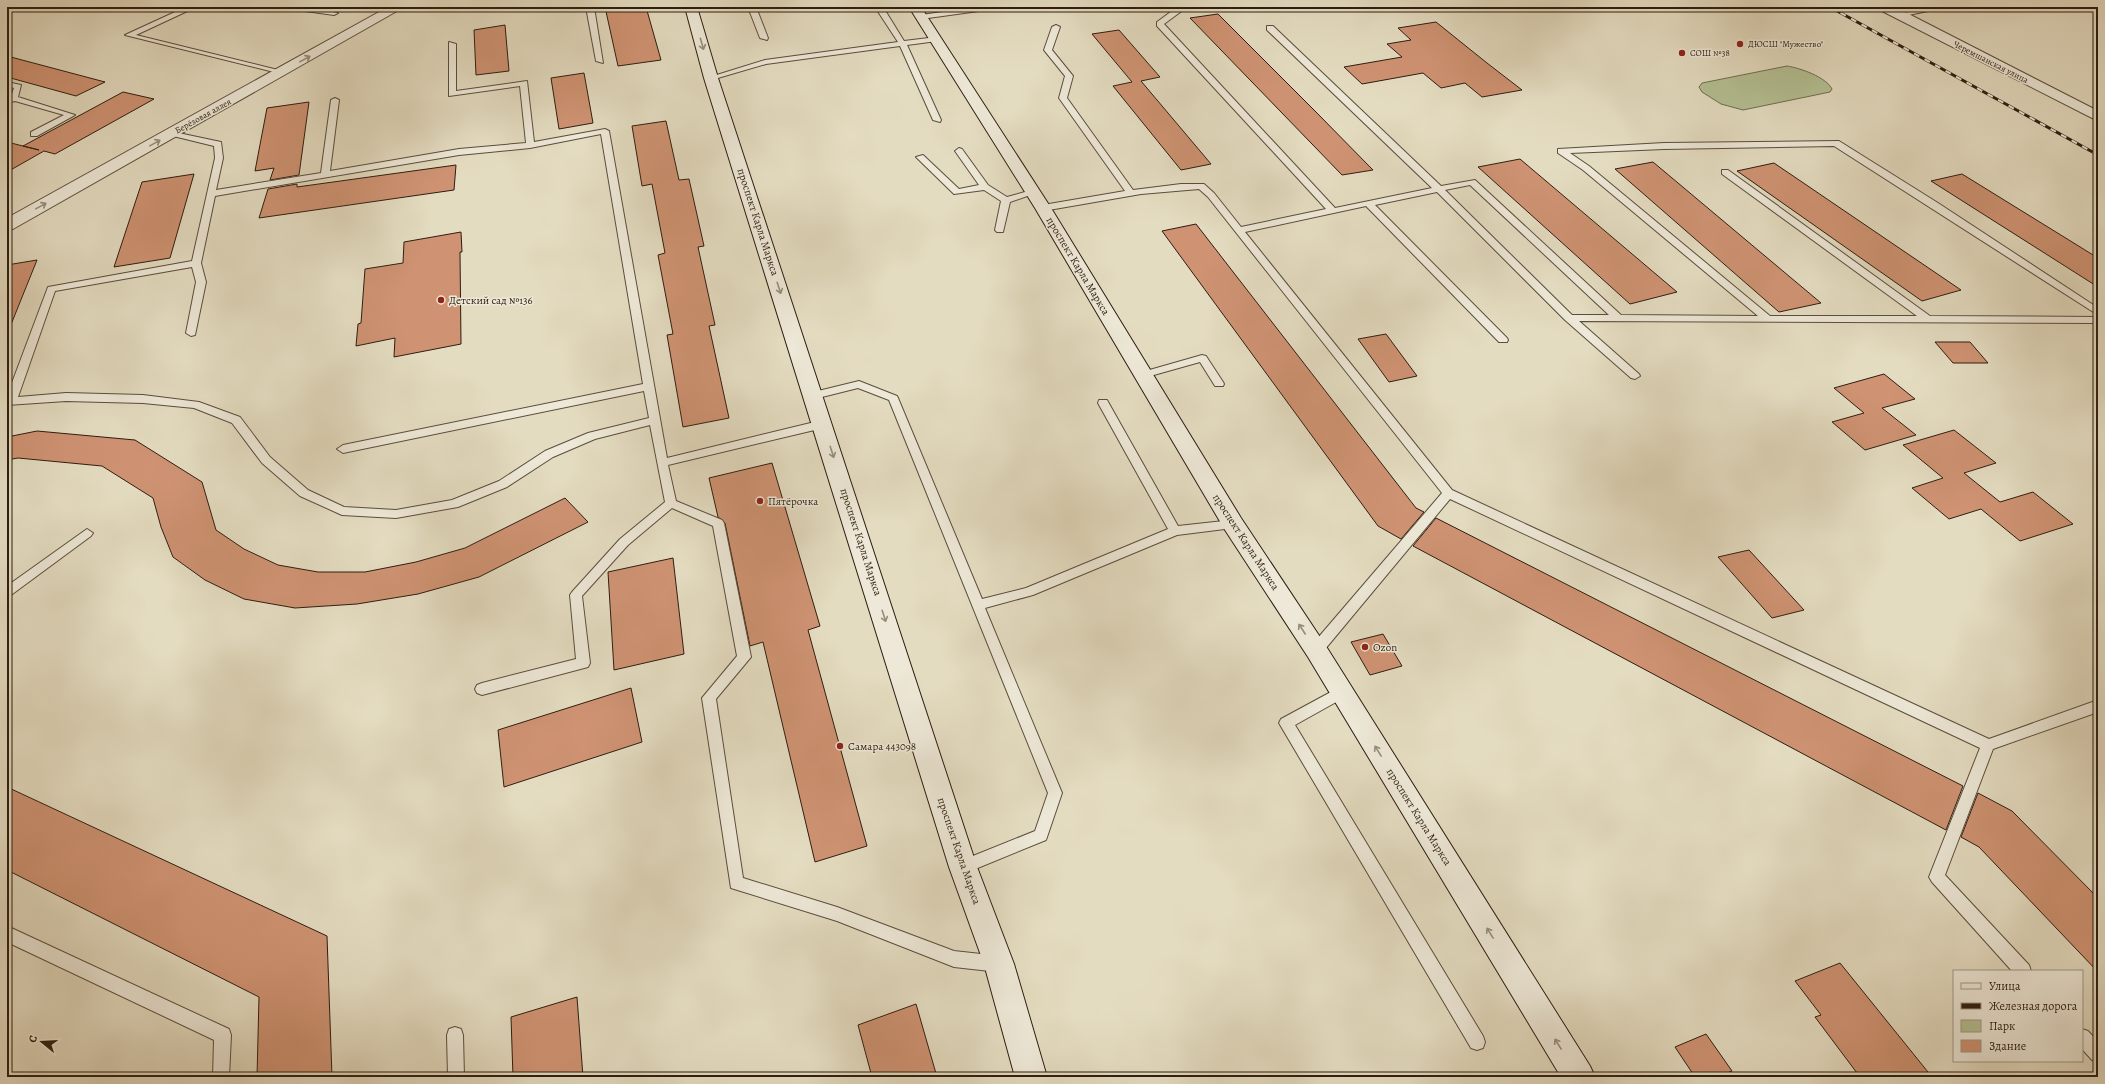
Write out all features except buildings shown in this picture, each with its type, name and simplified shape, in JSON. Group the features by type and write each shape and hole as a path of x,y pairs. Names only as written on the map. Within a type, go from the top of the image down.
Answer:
{"main road":[{"name":"Берёзовая аллея","path":"7,225 398,7"},
{"name":"проспект Карла Маркса","path":"691,7 711,78 814,395 963,867 999,964 1031,1077"},
{"name":"Черемшанская улица","path":"1885,7 2098,117"},
{"name":"проспект Карла Маркса","path":"918,12 937,39 1038,201 1233,524 1316,650 1579,1077"}],"lane":[{"path":"192,7 129,35 282,72"},
{"path":"291,7 334,14"},
{"path":"590,7 600,61"},
{"path":"752,7 764,38"},
{"path":"879,7 902,43 938,120"},
{"path":"918,12 993,7"},
{"path":"1900,15 1943,7"},
{"path":"1179,10 1160,24 1332,210"},
{"path":"1056,27 1048,50 1069,76 1062,98 1131,193"},
{"path":"1270,28 1438,188 1569,318 1635,376"},
{"path":"711,78 765,62 937,39"},
{"path":"452,44 452,94 524,83 530,145"},
{"path":"7,84 18,87 10,100 71,115 34,134"},
{"path":"325,175 335,100"},
{"path":"211,194 460,152 530,145 605,131 648,387 671,503"},
{"path":"172,133 218,144 219,158 196,263 201,282 191,333"},
{"path":"1768,319 1586,168 1561,151 1664,146 1836,143 1935,205 2098,312"},
{"path":"959,151 985,187 1006,200 1038,201 1131,193 1182,186 1201,186 1211,195 1448,493 1988,745 2098,706"},
{"path":"920,157 957,192 985,187"},
{"path":"1725,172 1927,319"},
{"path":"1239,230 1472,182 1618,318"},
{"path":"1000,230 1006,200"},
{"path":"1368,203 1503,340"},
{"path":"196,263 52,289 9,400 66,397 143,399 195,405 236,420 266,460 304,494 342,511 396,514 454,504 503,484 550,454 592,436 654,420"},
{"path":"1569,318 2098,320"},
{"path":"1143,374 1202,358 1219,384"},
{"path":"814,395 859,384 893,398 1055,793 1041,835 963,867"},
{"path":"343,449 648,387"},
{"path":"1103,403 1175,531"},
{"path":"662,463 823,424"},
{"path":"1316,650 1448,493"},
{"path":"482,689 583,663 576,595 624,542 671,503"},
{"path":"671,503 718,523 744,658 709,698 736,883 837,914 954,959 999,964"},
{"path":"978,605 1030,592 1175,531 1233,524"},
{"path":"7,593 87,533"},
{"path":"1342,692 1286,723 1477,1042"},
{"path":"1988,745 1938,877 2021,970"},
{"path":"7,934 223,1035 221,1077"},
{"path":"455,1036 456,1077"},
{"path":"2083,1038 2098,1054"}],"green space":[{"path":"1787,66 1819,77 1832,89 1830,92 1743,110 1721,104 1702,92 1699,87 1702,83"}],"railway":[{"path":"1830,7 2098,155"}],"place":[{"name":"ДЮСШ \"Мужество\"","path":"1740,44"},
{"name":"СОШ №38","path":"1682,53"},
{"name":"Детский сад №136","path":"441,300"},
{"name":"Пятёрочка","path":"760,501"},
{"name":"Ozon","path":"1365,647"},
{"name":"Самара 443098","path":"840,746"}]}
